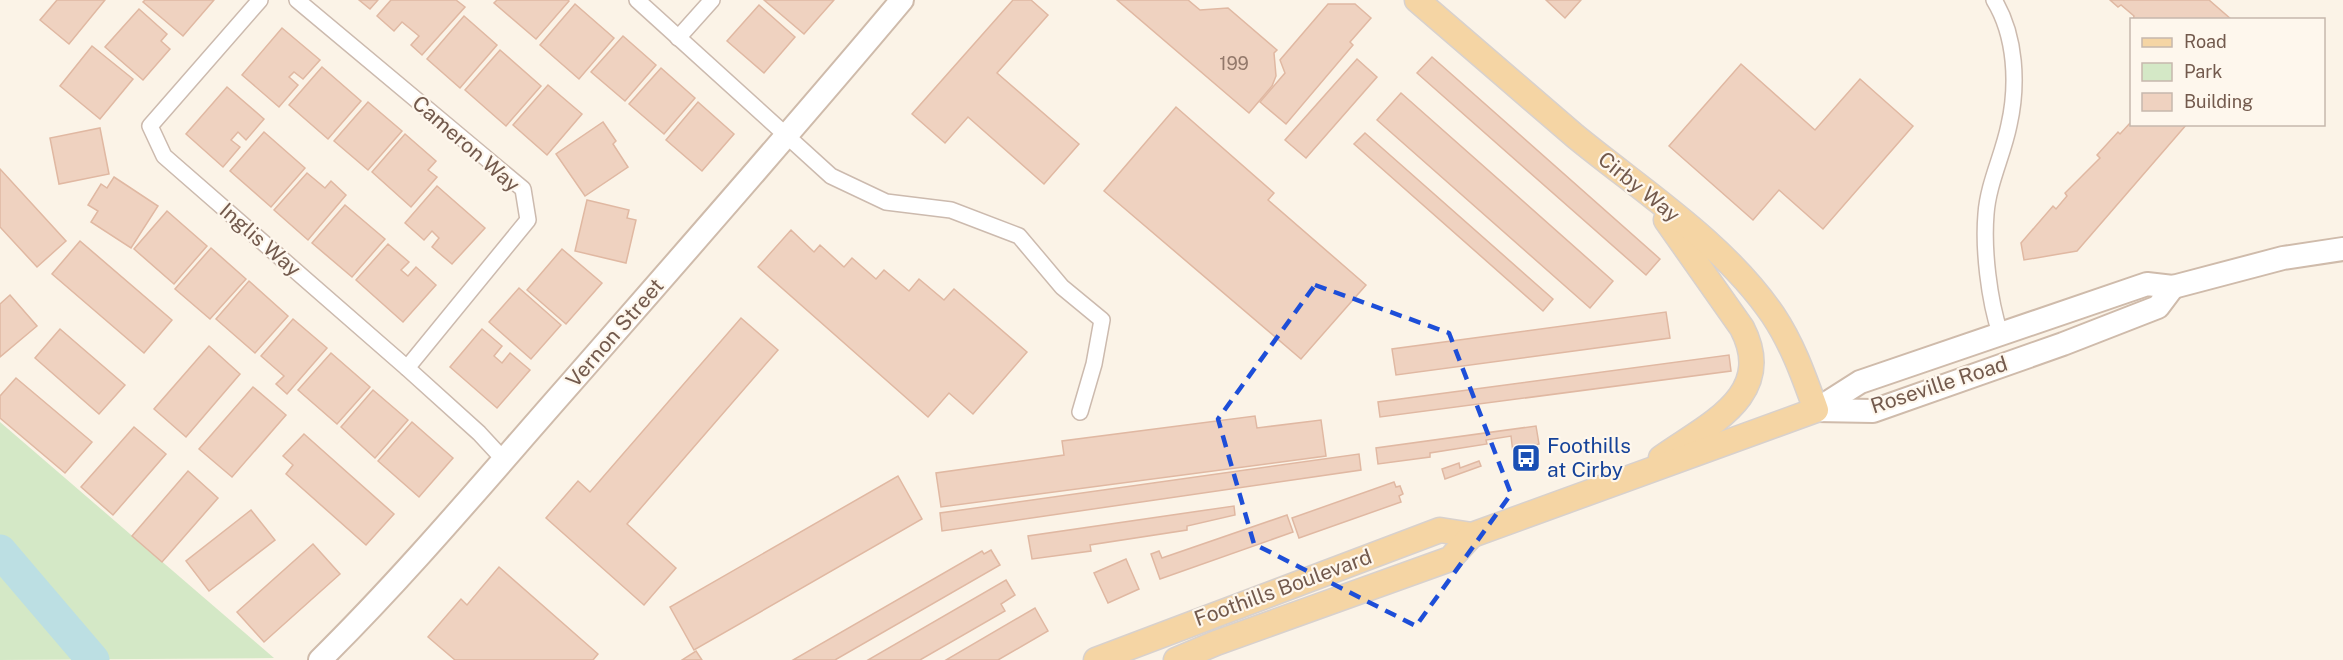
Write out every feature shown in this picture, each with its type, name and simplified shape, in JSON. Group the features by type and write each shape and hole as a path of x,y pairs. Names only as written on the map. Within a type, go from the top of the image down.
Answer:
{"main road":[{"name":"Vernon Street","path":"320,660 351,630 504,460 787,137 902,0"},
{"name":"Cirby Way","path":"1417,0 1714,251 1756,293 1796,356 1816,410"},
{"path":"1634,477 1727,411 1744,393 1754,364 1749,341 1742,328 1649,196"},
{"name":"Roseville Road","path":"1816,410 1860,382 2147,284 2174,287 2283,258 2343,249"},
{"name":"Roseville Road","path":"1816,410 1873,411 2063,344 2157,307 2174,287"},
{"name":"Foothills Boulevard","path":"1176,660 1216,643 1450,559 1472,535 1816,410"},
{"name":"Foothills Boulevard","path":"1096,660 1440,530 1472,535"}],"street":[{"name":"Inglis Way","path":"260,0 150,126 164,156 407,368 479,433 504,460"},
{"name":"Cameron Way","path":"297,0 523,189 528,220 407,368"},
{"path":"637,0 831,176 886,202 951,210 1019,236 1062,288 1102,320 1094,364 1080,412"},
{"path":"678,38 712,0"},
{"path":"1994,0 2001,12 2011,47 2015,85 2009,125 1986,214 1991,306 2000,333"}],"highlighted area":[{"path":"1315,285 1449,333 1511,494 1416,626 1254,544 1218,419"}],"green space":[{"path":"0,422 274,658 0,660"}],"building":[{"path":"57,0 105,0 69,44 40,20"},
{"path":"145,0 214,0 183,36 143,2"},
{"path":"359,0 378,0 370,9"},
{"path":"391,0 456,0 465,7 422,55 411,45 419,36 402,22 394,31 377,16"},
{"path":"497,0 569,1 536,39 494,3"},
{"path":"764,0 834,0 804,34"},
{"path":"1013,0 1031,0 1048,15 997,73 1079,144 1044,184 968,117 945,143 912,114"},
{"path":"1117,0 1188,0 1200,10 1228,8 1277,50 1274,53 1276,76 1272,86 1249,113"},
{"path":"1546,0 1581,0 1565,18"},
{"path":"2110,0 2209,0 2230,18 2134,18 2121,5 2118,7"},
{"path":"575,4 614,38 579,79 540,45"},
{"path":"1328,4 1355,4 1371,18 1350,42 1353,45 1286,124 1260,102 1285,73 1280,60"},
{"path":"759,5 795,37 764,73 727,41"},
{"path":"139,9 167,34 161,41 170,49 143,80 105,47"},
{"path":"464,16 497,45 460,88 427,59"},
{"path":"282,28 320,60 303,79 294,72 289,77 298,85 279,107 242,75"},
{"path":"623,36 656,65 625,101 591,72"},
{"path":"92,46 133,79 100,119 60,86"},
{"path":"500,50 541,86 506,126 465,90"},
{"path":"1432,57 1660,259 1646,275 1417,73"},
{"path":"1357,59 1377,77 1306,158 1285,140"},
{"path":"1741,64 1815,130 1860,79 1913,126 1823,229 1779,190 1753,220 1669,146"},
{"path":"322,67 361,101 328,139 289,105"},
{"path":"661,68 695,98 664,134 629,104"},
{"path":"548,85 582,114 547,155 513,125"},
{"path":"227,87 264,119 246,140 238,132 231,140 240,147 223,167 186,134"},
{"path":"1401,93 1613,281 1590,308 1377,120"},
{"path":"368,102 402,131 368,170 334,141"},
{"path":"698,102 734,134 702,171 666,140"},
{"path":"1176,107 1274,193 1268,200 1366,285 1301,359 1104,191"},
{"path":"603,122 616,141 613,144 628,167 585,196 556,154"},
{"path":"2130,123 2130,126 2185,126 2077,251 2024,260 2021,243 2053,206 2056,209 2067,196 2065,193 2100,158 2097,155 2118,132 2120,134"},
{"path":"100,128 109,174 59,184 50,138"},
{"path":"264,132 305,168 271,207 230,171"},
{"path":"1365,133 1553,299 1543,311 1354,144"},
{"path":"405,134 436,161 428,170 437,177 411,207 372,172"},
{"path":"0,169 66,241 37,267 0,227"},
{"path":"307,173 325,188 331,181 346,195 308,240 274,210"},
{"path":"114,177 158,206 131,248 91,222 98,211 88,205 101,184 107,188"},
{"path":"437,186 485,228 452,264 432,247 439,238 432,231 424,240 405,223"},
{"path":"587,200 629,210 627,218 636,220 626,263 575,251"},
{"path":"345,205 385,239 352,277 312,243"},
{"path":"167,211 207,246 174,284 134,249"},
{"path":"791,230 814,252 820,245 844,267 852,258 876,279 884,270 909,291 919,279 944,300 954,289 1027,352 973,414 949,393 928,417 758,267"},
{"path":"80,241 172,320 144,353 52,274"},
{"path":"388,244 409,262 401,270 408,276 416,267 436,285 403,322 356,280"},
{"path":"211,248 246,279 210,319 175,289"},
{"path":"562,249 602,283 566,324 527,290"},
{"path":"249,281 288,316 255,353 216,319"},
{"path":"519,288 561,325 531,359 489,322"},
{"path":"10,295 37,326 0,357 0,304"},
{"path":"1666,312 1670,338 1396,375 1392,349"},
{"path":"741,318 778,350 627,524 676,568 644,605 546,518 578,481 590,492"},
{"path":"293,319 327,348 287,394 276,384 284,376 261,356"},
{"path":"60,329 125,385 99,414 35,358"},
{"path":"482,329 502,346 494,356 502,363 510,353 530,370 497,408 450,367"},
{"path":"209,346 240,374 186,437 154,409"},
{"path":"331,353 370,387 337,424 298,390"},
{"path":"1729,355 1731,371 1380,417 1378,402"},
{"path":"16,378 92,442 65,473 0,418 0,396"},
{"path":"253,387 286,415 232,477 199,449"},
{"path":"373,390 408,420 375,458 341,427"},
{"path":"1255,416 1257,428 1321,420 1326,456 941,507 936,473 1064,455 1062,441"},
{"path":"412,422 453,458 419,497 378,461"},
{"path":"1536,426 1539,444 1513,453 1511,436 1486,440 1487,444 1430,453 1430,457 1378,464 1376,448"},
{"path":"134,427 166,454 113,515 81,487"},
{"path":"304,434 394,514 366,545 286,474 293,465 283,456"},
{"path":"1359,454 1361,470 942,531 940,513"},
{"path":"1479,461 1481,466 1445,479 1442,469 1459,463 1460,468"},
{"path":"188,471 218,498 162,562 132,536"},
{"path":"898,476 922,519 694,650 670,607"},
{"path":"1394,482 1396,487 1400,486 1403,494 1399,496 1401,502 1299,538 1292,518"},
{"path":"1234,506 1235,515 1187,526 1187,530 1090,545 1091,551 1032,559 1028,536"},
{"path":"251,510 275,540 209,591 186,561"},
{"path":"1287,515 1293,532 1160,579 1151,554 1159,551 1162,558"},
{"path":"313,544 340,574 264,642 237,612"},
{"path":"991,550 1000,565 835,660 793,660 982,551 984,554"},
{"path":"1126,559 1139,589 1108,603 1094,573"},
{"path":"499,567 598,654 593,660 455,660 428,637 461,599 467,605"},
{"path":"1006,580 1015,595 1001,604 1005,611 920,660 868,660"},
{"path":"1035,608 1048,631 998,660 946,660"},
{"path":"696,651 702,660 682,660"}],"waterway":[{"path":"0,551 93,660"}],"place":[{"name":"Foothills at Cirby","path":"1526,458"}]}
